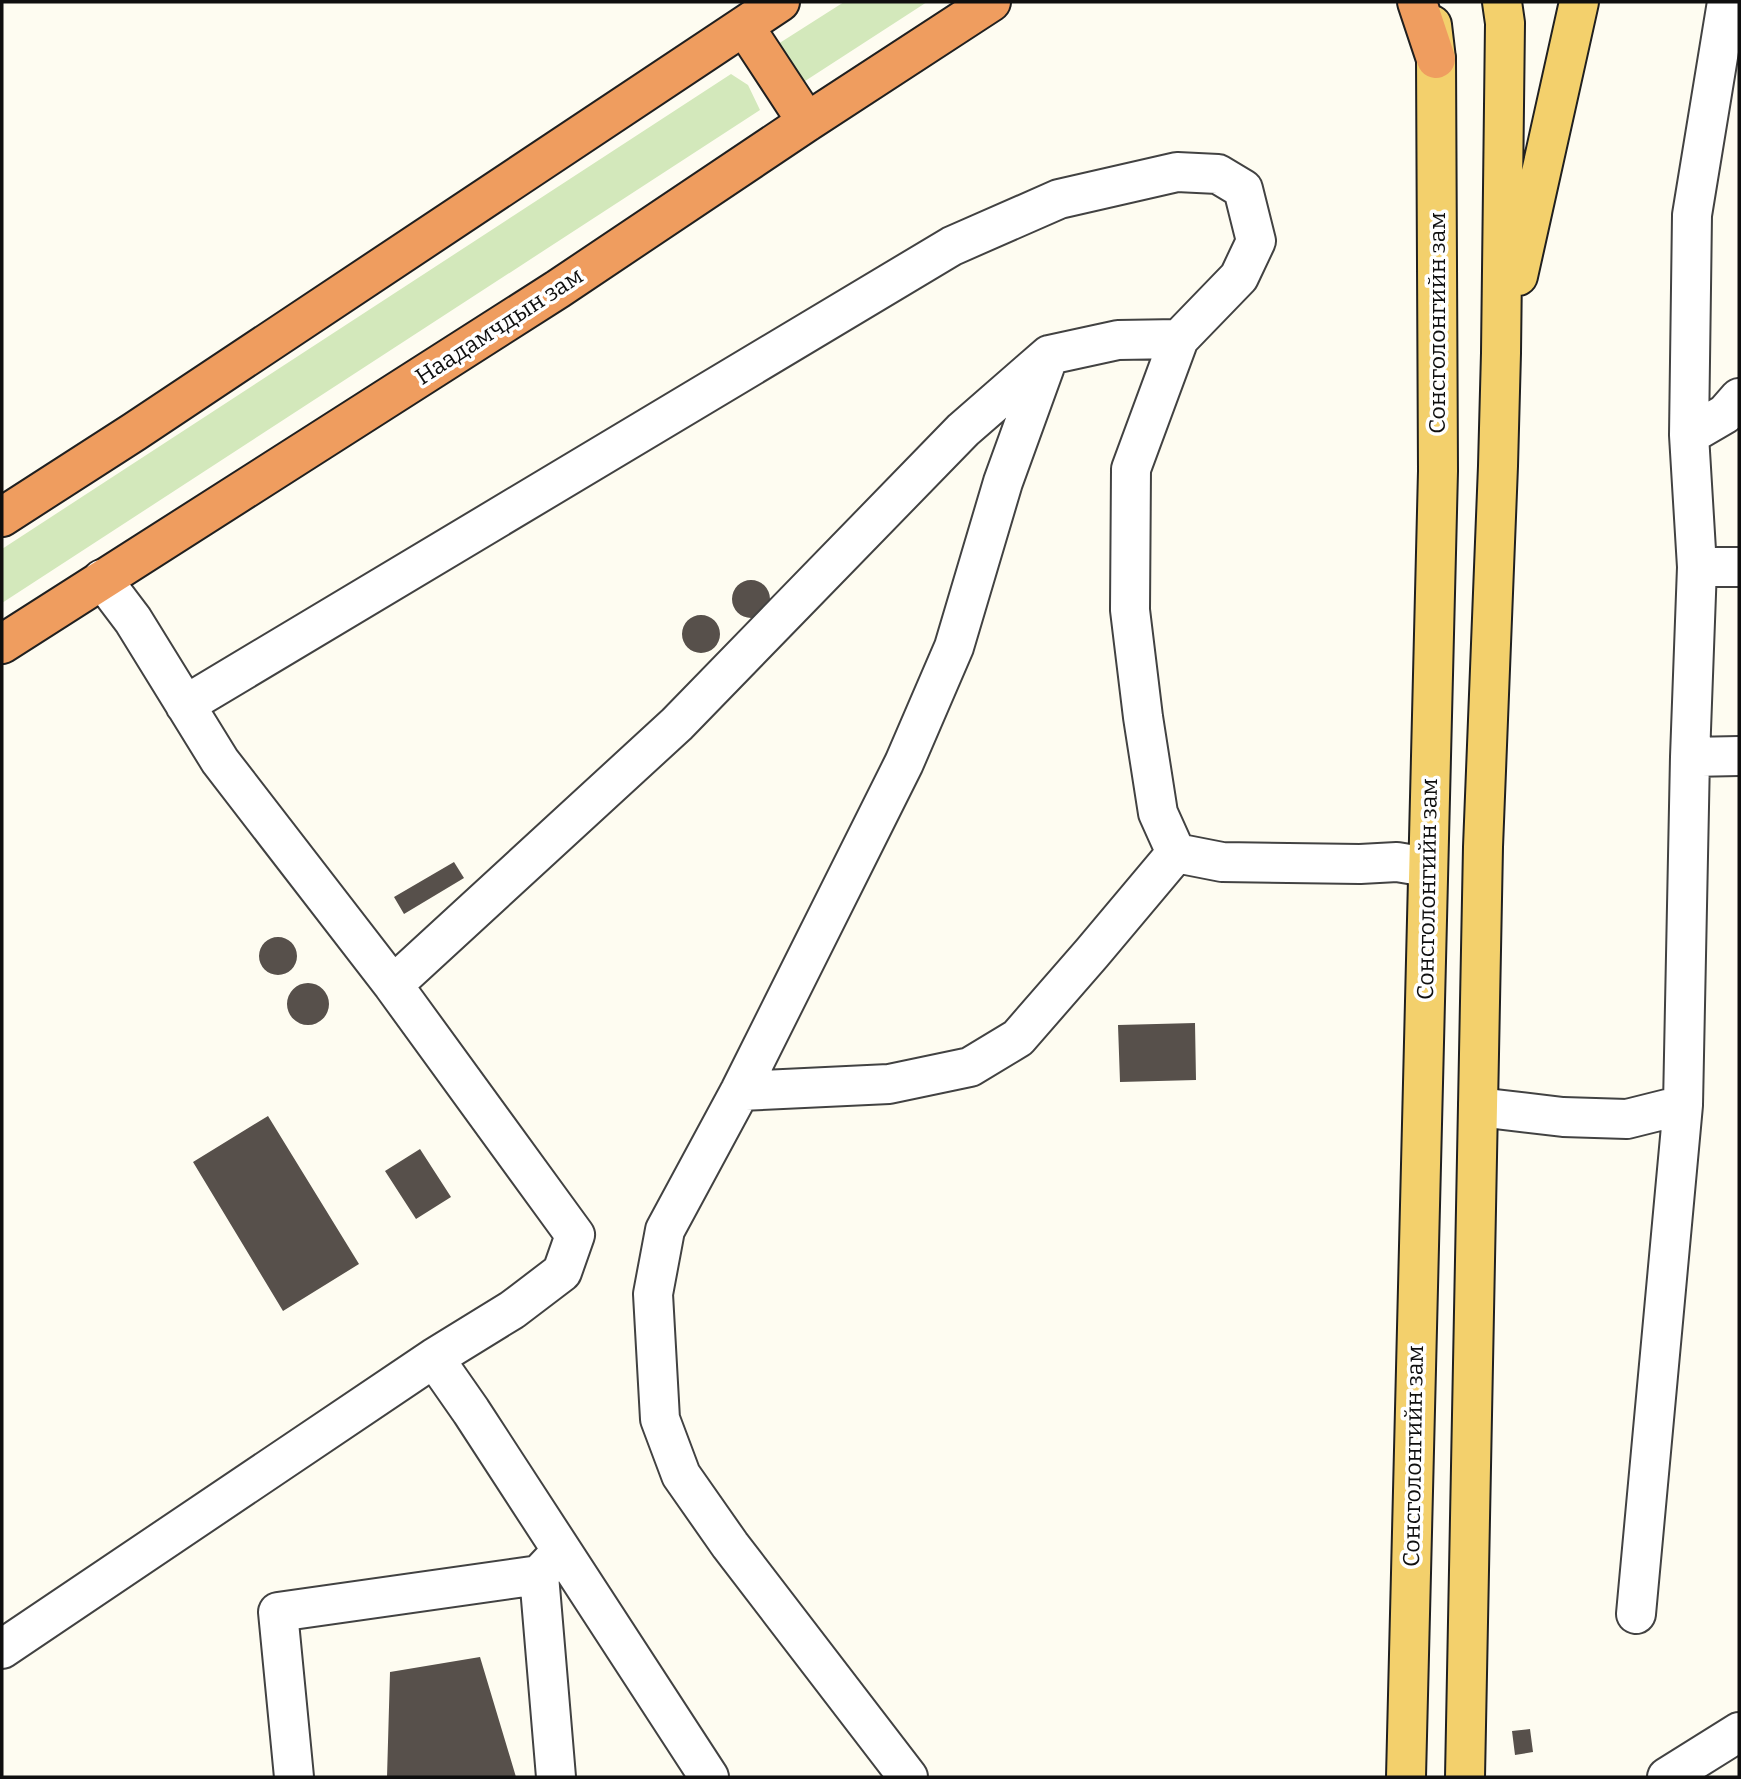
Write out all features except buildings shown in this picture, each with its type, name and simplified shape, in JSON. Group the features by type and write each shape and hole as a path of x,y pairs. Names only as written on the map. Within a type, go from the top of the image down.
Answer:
{"highway":[{"path":"2,517 780,2"},
{"name":"Наадамчдын зам","path":"2,644 558,289 991,2"},
{"path":"1417,2 1436,59"},
{"path":"744,26 807,122"}],"main road":[{"name":"Сонсголонгийн зам","path":"1406,1777 1438,471 1436,59 1429,2"},
{"path":"1465,1777 1483,847 1501,353 1505,23 1502,2"},
{"path":"1501,353 1579,2"}],"street":[{"path":"1636,1614 1683,1105 1697,567 1689,435 1692,215 1727,2"},
{"path":"185,705 952,246 1059,199 1177,172 1218,174 1243,189 1256,241 1239,277 1179,339 1131,469 1130,610 1158,813 1176,853"},
{"path":"394,985 677,724 963,430 1049,355 1118,340 1179,339"},
{"path":"908,1777 730,1545 681,1475 660,1419 653,1293 665,1230 740,1091 904,763 954,648 1003,482 1049,355"},
{"path":"1689,435 1735,411"},
{"path":"1697,567 1739,568"},
{"path":"2,1649 434,1359 512,1310 562,1272 575,1235 394,985 220,761 133,620 102,579"},
{"path":"1690,757 1739,756"},
{"path":"1176,853 1222,862 1398,862 1427,867"},
{"path":"740,1091 890,1084 970,1067 1018,1038 1176,853"},
{"path":"1478,1107 1563,1117 1627,1119 1683,1105"},
{"path":"434,1359 471,1410 550,1563 709,1777"},
{"path":"295,1777 278,1612 550,1563"},
{"path":"550,1563 556,1777"},
{"path":"1667,1777 1739,1732"}],"green space":[{"path":"844,2 927,2 802,83 778,44"},
{"path":"731,74 748,85 760,110 2,603 2,549"}]}
